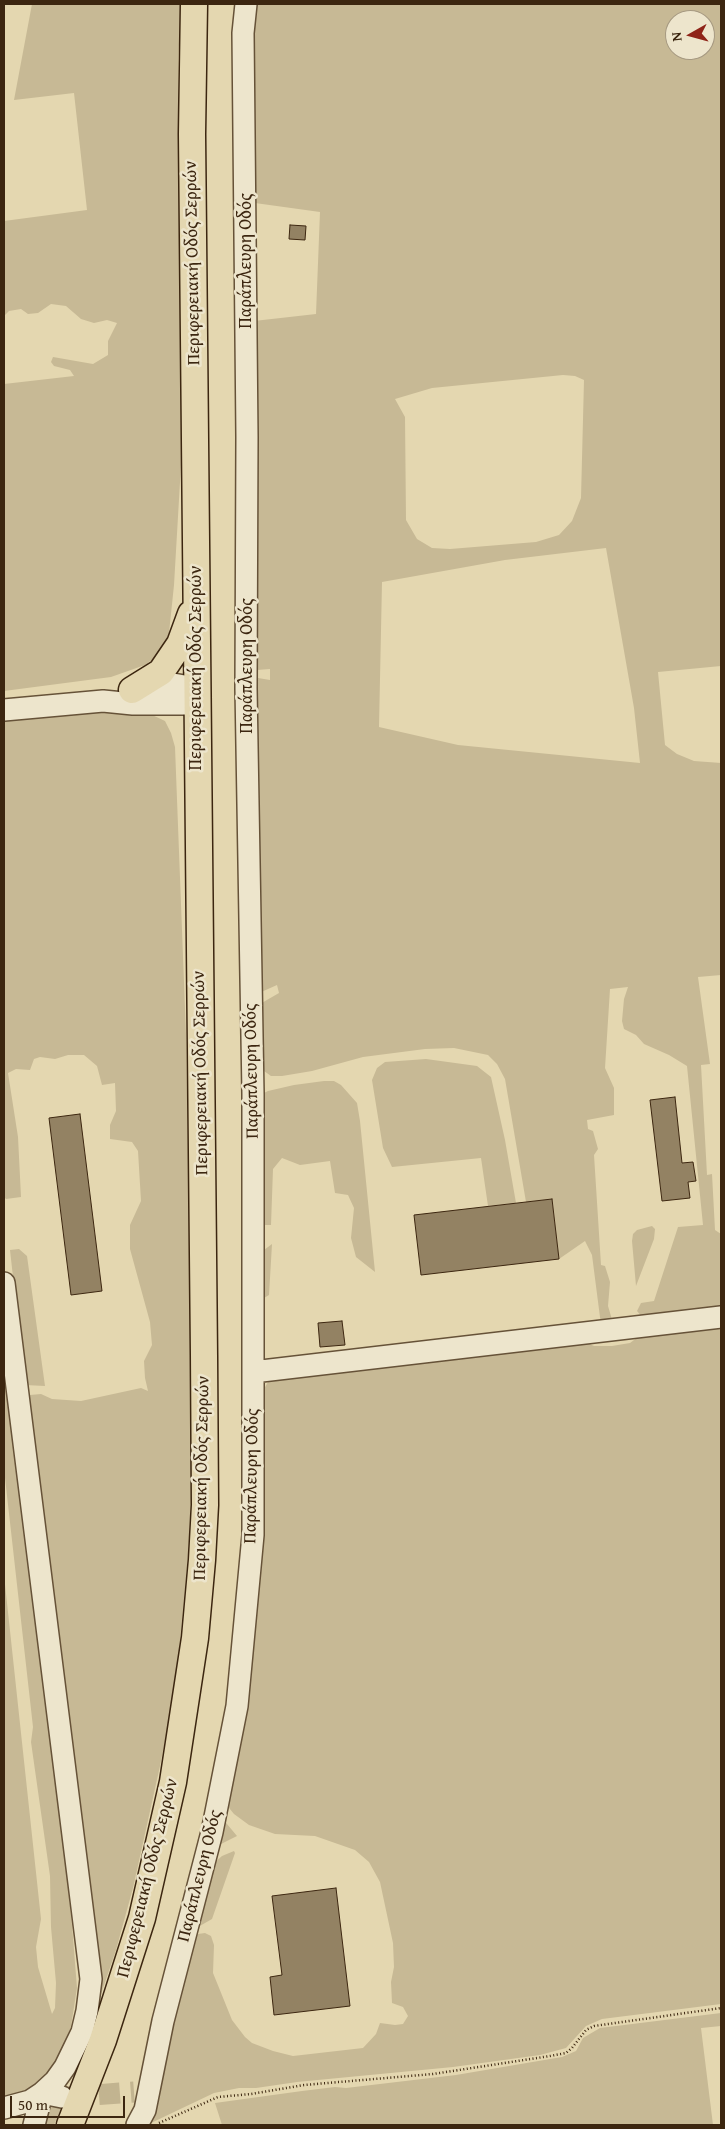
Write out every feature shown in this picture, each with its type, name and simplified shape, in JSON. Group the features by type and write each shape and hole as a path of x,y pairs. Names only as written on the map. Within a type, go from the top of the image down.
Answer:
{"main road":[{"name":"Περιφερειακή Οδός Σερρών","path":"70,2125 106,2031 142,1918 173,1782 195,1638 202,1560 205,1506 196,696 192,134 194,4"},
{"path":"132,690 161,672 171,658 180,644 196,598"}],"street":[{"name":"Παράπλευρη Οδός","path":"138,2125 145,2110 141,2092 164,2021 212,1832 236,1706 253,1535 253,1094 246,688 247,437 243,32 246,4"},
{"path":"103,701 132,690 173,684 196,696"},
{"path":"4,710 103,701 133,704 196,696"},
{"path":"4,1283 91,1979 87,2012 82,2032 65,2067 55,2081 52,2095 34,2125"},
{"path":"253,1372 721,1317"},
{"path":"4,2108 52,2095"}],"path":[{"path":"153,2125 218,2096 252,2094 304,2085 433,2074 550,2056 566,2052 572,2048 586,2030 594,2026 721,2008"}],"shaded area":[{"path":"32,4 182,4 178,58 182,448 174,585 169,633 164,647 156,657 145,665 111,677 4,691 4,384 74,376 70,370 54,366 51,362 53,357 93,364 108,355 108,341 117,323 107,320 94,323 81,319 66,306 51,304 38,313 28,314 21,309 9,311 4,316 4,221 87,210 74,93 14,100"},
{"path":"255,4 721,4 721,666 658,672 665,745 677,754 694,761 721,763 721,975 698,977 710,1064 701,1065 707,1175 712,1174 715,1230 721,1234 721,1311 643,1318 637,1311 641,1303 654,1301 678,1227 703,1225 687,1066 669,1055 644,1044 636,1035 624,1029 622,1021 624,999 628,987 610,989 605,1068 614,1088 614,1115 587,1120 588,1129 593,1131 598,1149 594,1155 601,1265 605,1266 610,1282 608,1306 613,1323 601,1325 592,1255 585,1241 559,1259 552,1199 526,1202 505,1079 497,1064 488,1055 454,1048 425,1049 363,1057 312,1071 282,1076 271,1076 261,1066 260,1004 279,993 277,985 259,993 255,689 258,678 270,680 270,669 257,670 255,550 258,536 254,321 316,314 320,212 255,203 251,22","holes":["563,375 575,376 584,380 581,498 572,521 559,535 536,542 450,549 432,548 417,539 406,520 405,417 395,399 432,388","606,548 634,708 640,763 458,745 379,727 382,582 505,560"]},
{"path":"130,711 150,714 165,721 175,747 186,1035 193,1460 188,1555 176,1683 133,1888 116,1950 97,2006 25,1401 30,1395 41,1394 52,1399 81,1401 141,1388 148,1391 144,1361 152,1345 150,1322 130,1249 130,1225 141,1201 138,1151 132,1142 110,1139 110,1125 116,1111 115,1083 102,1085 97,1066 84,1055 68,1055 55,1059 40,1057 34,1059 30,1070 16,1069 8,1073 18,1137 21,1197 6,1199 4,1197 4,720 75,713"},
{"path":"426,1059 477,1066 491,1077 516,1203 488,1206 481,1158 392,1167 383,1148 372,1080 377,1068 385,1062"},
{"path":"334,1081 341,1085 357,1103 375,1272 356,1257 351,1238 354,1208 348,1195 335,1193 330,1161 300,1165 282,1158 273,1169 271,1225 260,1225 260,1095 268,1091 294,1085"},
{"path":"652,1226 655,1229 654,1239 636,1286 633,1234 637,1230"},
{"path":"272,1244 269,1295 264,1298 260,1297 260,1262 264,1250"},
{"path":"19,1249 27,1256 45,1386 25,1385 10,1250"},
{"path":"721,1325 721,2004 602,2019 586,2026 566,2048 540,2055 453,2067 297,2082 256,2088 239,2088 214,2093 151,2123 147,2122 193,1939 198,1934 205,1933 211,1936 214,1945 213,1973 232,2020 252,2043 293,2056 363,2048 376,2034 380,2023 403,2024 408,2016 403,2007 392,2003 393,1943 380,1882 369,1862 355,1850 315,1836 275,1834 249,1825 234,1814 225,1803 262,1405 264,1389 272,1375 585,1342 594,1346 612,1346 630,1343 644,1329"},
{"path":"4,1326 50,1719 77,1988 71,2026 63,2051 45,2077 28,2090 4,2098 4,1575 41,1919 36,1947 38,1967 52,2014 55,2008 56,1983 51,1927 50,1876 31,1742 33,1727 4,1469"},
{"path":"222,1818 237,1836 217,1846"},
{"path":"234,1851 235,1853 212,1919 198,1927 213,1864 222,1856"},
{"path":"721,2013 721,2026 701,2028 713,2125 222,2125 215,2103 335,2087 346,2088 456,2075 562,2057 576,2051 583,2038 600,2028"},
{"path":"62,2106 54,2125 41,2125 46,2108"}],"building":[{"path":"290,225 306,226 305,240 289,239"},
{"path":"675,1097 682,1163 693,1162 696,1181 688,1182 690,1198 662,1201 650,1100"},
{"path":"80,1114 102,1291 71,1295 49,1118"},
{"path":"552,1199 559,1259 421,1275 414,1215"},
{"path":"342,1321 345,1345 320,1347 318,1323"},
{"path":"336,1888 350,2006 274,2015 270,1977 282,1975 272,1896"}],"tunnel":[{"path":"67,2097 134,2092"}]}
